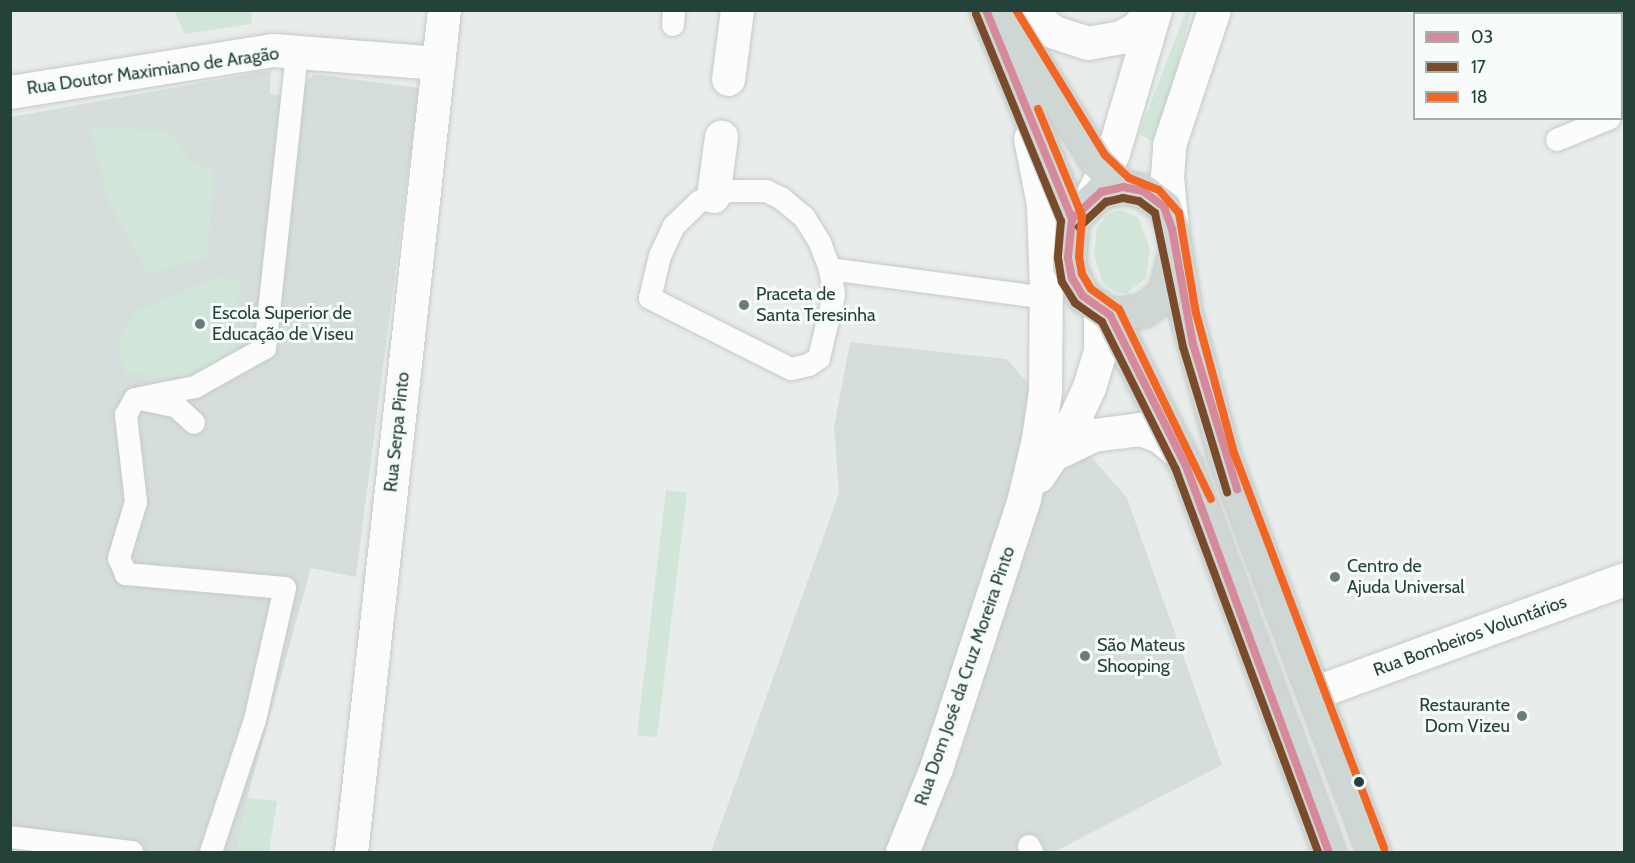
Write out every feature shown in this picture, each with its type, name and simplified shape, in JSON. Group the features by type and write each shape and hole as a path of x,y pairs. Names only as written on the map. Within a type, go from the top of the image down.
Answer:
{"main road":[{"path":"986,10 1012,75 1078,212"},
{"path":"1003,10 1115,180 1143,191 1164,207 1174,238 1186,315 1224,456 1316,692 1374,852"},
{"path":"1115,180 1078,212 1068,258 1072,278 1083,296 1105,313 1186,466 1329,852"},
{"path":"1105,313 1129,315 1155,304 1169,283 1174,238"},
{"path":"1222,558 1249,573 1288,682 1316,692"}],"street":[{"name":"Rua Serpa Pinto","path":"351,852 444,10"},
{"path":"728,79 737,10"},
{"path":"1024,10 1053,32 1087,43 1121,37 1138,27 1150,10"},
{"path":"1115,180 1155,10"},
{"path":"1174,238 1167,177 1169,145 1214,10"},
{"name":"Rua Doutor Maximiano de Aragão","path":"10,92 285,51 438,63"},
{"path":"1012,75 1043,204 1046,298 1045,447 1093,435 1140,429 1159,436 1175,449"},
{"path":"713,196 721,137"},
{"path":"1045,391 1068,258"},
{"name":"Rua Dom José da Cruz Moreira Pinto","path":"902,852 936,768 1024,498 1045,447 1070,428 1096,368 1105,313"},
{"name":"Rua Bombeiros Voluntários","path":"1316,692 1624,579"}],"lane":[{"path":"211,852 255,720 285,588 126,574 120,567 136,502 126,415 135,399 195,387 265,348 285,51"},
{"path":"1557,140 1605,120"},
{"path":"749,190 766,191 781,198 804,216 830,269 834,295 826,336 819,358 801,368 791,369 650,298 660,256 674,226 699,202 713,196 749,190"},
{"path":"830,269 1046,298"},
{"path":"135,399 166,403 194,423"},
{"path":"10,837 132,852"}],"shaded area":[{"name":"Escola Superior de Educação de Viseu","path":"271,70 270,94 300,97 304,85 314,74 419,88 356,577 311,568 247,798 237,852 11,852 11,117"},
{"path":"850,342 1007,359 1127,498 1222,765 1054,852 711,852 839,493 834,427"}],"green space":[{"path":"174,11 252,11 251,24 185,34"},
{"path":"1186,11 1191,11 1158,144 1139,134"},
{"path":"90,127 168,131 192,162 214,171 207,260 185,261 150,276 108,202"},
{"path":"1120,210 1138,217 1150,249 1146,278 1127,293 1116,293 1103,283 1094,254 1097,228 1109,213"},
{"path":"215,278 240,279 235,354 198,379 124,373 119,341 136,311"},
{"path":"666,490 687,493 657,737 637,735"},
{"path":"247,798 277,801 269,852 237,852"}],"transit line":[{"name":"03","path":"986,10 1072,219 1068,258 1072,278 1083,296 1110,315 1186,466 1329,852"},
{"name":"18","path":"1016,10 1105,155 1129,178 1159,190 1179,213 1196,313 1234,453 1384,848"},
{"name":"17","path":"976,14 1061,221 1058,258 1062,282 1075,303 1102,322 1176,470 1318,852"},
{"name":"18","path":"1038,109 1082,216 1079,257 1082,274 1091,289 1119,309 1211,499"},
{"name":"03","path":"1072,219 1101,192 1123,187 1143,191 1164,207 1172,229 1193,344 1237,489"},
{"name":"17","path":"1079,227 1106,202 1123,198 1139,201 1155,213 1183,347 1227,492"}],"place":[{"name":"Praceta de Santa Teresinha","path":"744,305"},
{"name":"Escola Superior de Educação de Viseu","path":"200,324"},
{"name":"Centro de Ajuda Universal","path":"1335,577"},
{"name":"São Mateus Shooping","path":"1085,656"},
{"name":"Restaurante Dom Vizeu","path":"1522,716"}]}
